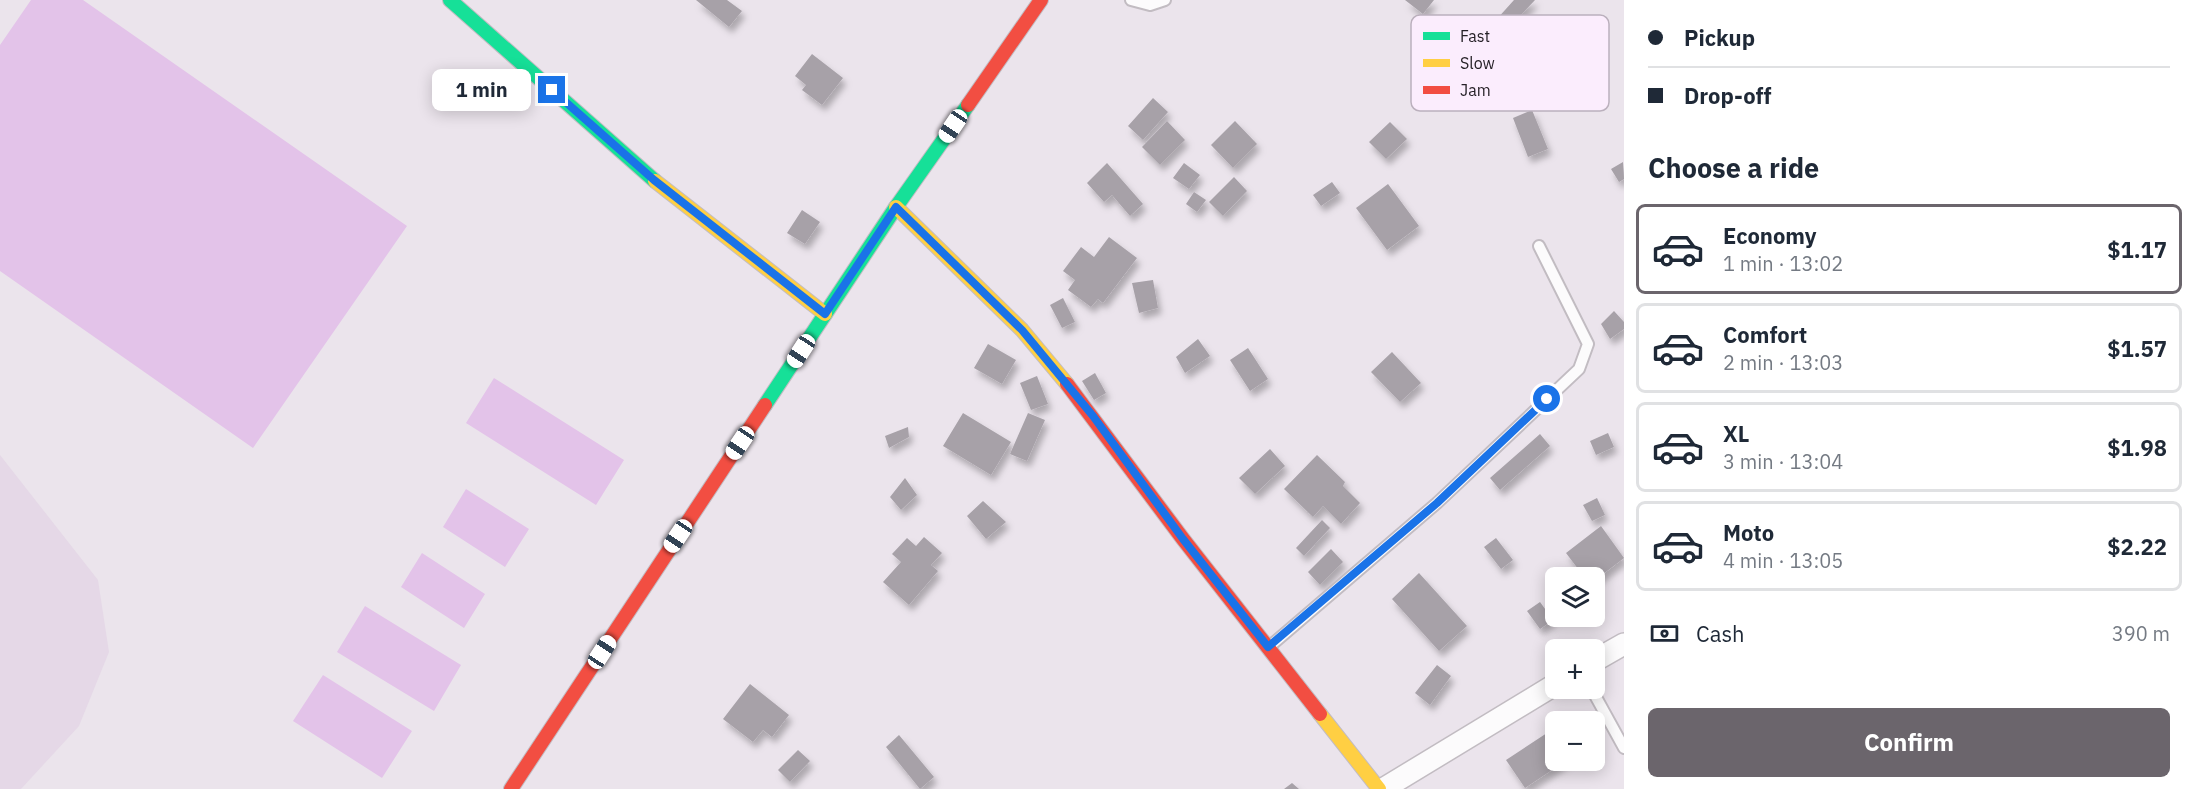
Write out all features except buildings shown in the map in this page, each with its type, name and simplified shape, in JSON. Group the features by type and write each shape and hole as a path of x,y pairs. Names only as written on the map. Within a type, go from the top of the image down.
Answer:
{"street":[{"path":"450,0 654,180 825,314"},
{"path":"512,789 896,207 1041,0"},
{"path":"896,207 1022,330 1093,416 1183,539 1381,789 1545,691"},
{"path":"1605,655 1624,644"}],"lane":[{"path":"1131,0 1150,5 1165,0"},
{"path":"1268,647 1437,503 1579,369 1588,344 1539,246"},
{"path":"1597,699 1624,748"}],"shaded area":[{"path":"31,0 83,0 407,226 253,448 0,271 0,45"},
{"path":"494,378 624,460 596,505 466,423"},
{"path":"0,455 98,580 109,652 79,726 21,789 0,789"},
{"path":"466,489 529,529 505,567 443,527"},
{"path":"422,553 485,594 464,628 401,587"},
{"path":"365,606 461,665 434,711 337,652"},
{"path":"323,675 412,731 382,778 293,721"}],"traffic: fast":[{"path":"450,0 655,181"},
{"path":"765,405 896,207 968,105"}],"traffic: slow":[{"path":"655,181 825,314"},
{"path":"896,207 1022,330 1067,384"},
{"path":"1320,714 1379,789"}],"traffic: jam":[{"path":"968,105 1041,0"},
{"path":"1067,384 1183,539 1320,714"},
{"path":"511,789 765,405"}],"route":[{"path":"552,90 654,180 825,314 896,207 1022,330 1093,416 1183,539 1268,647 1437,503 1547,399"}]}
